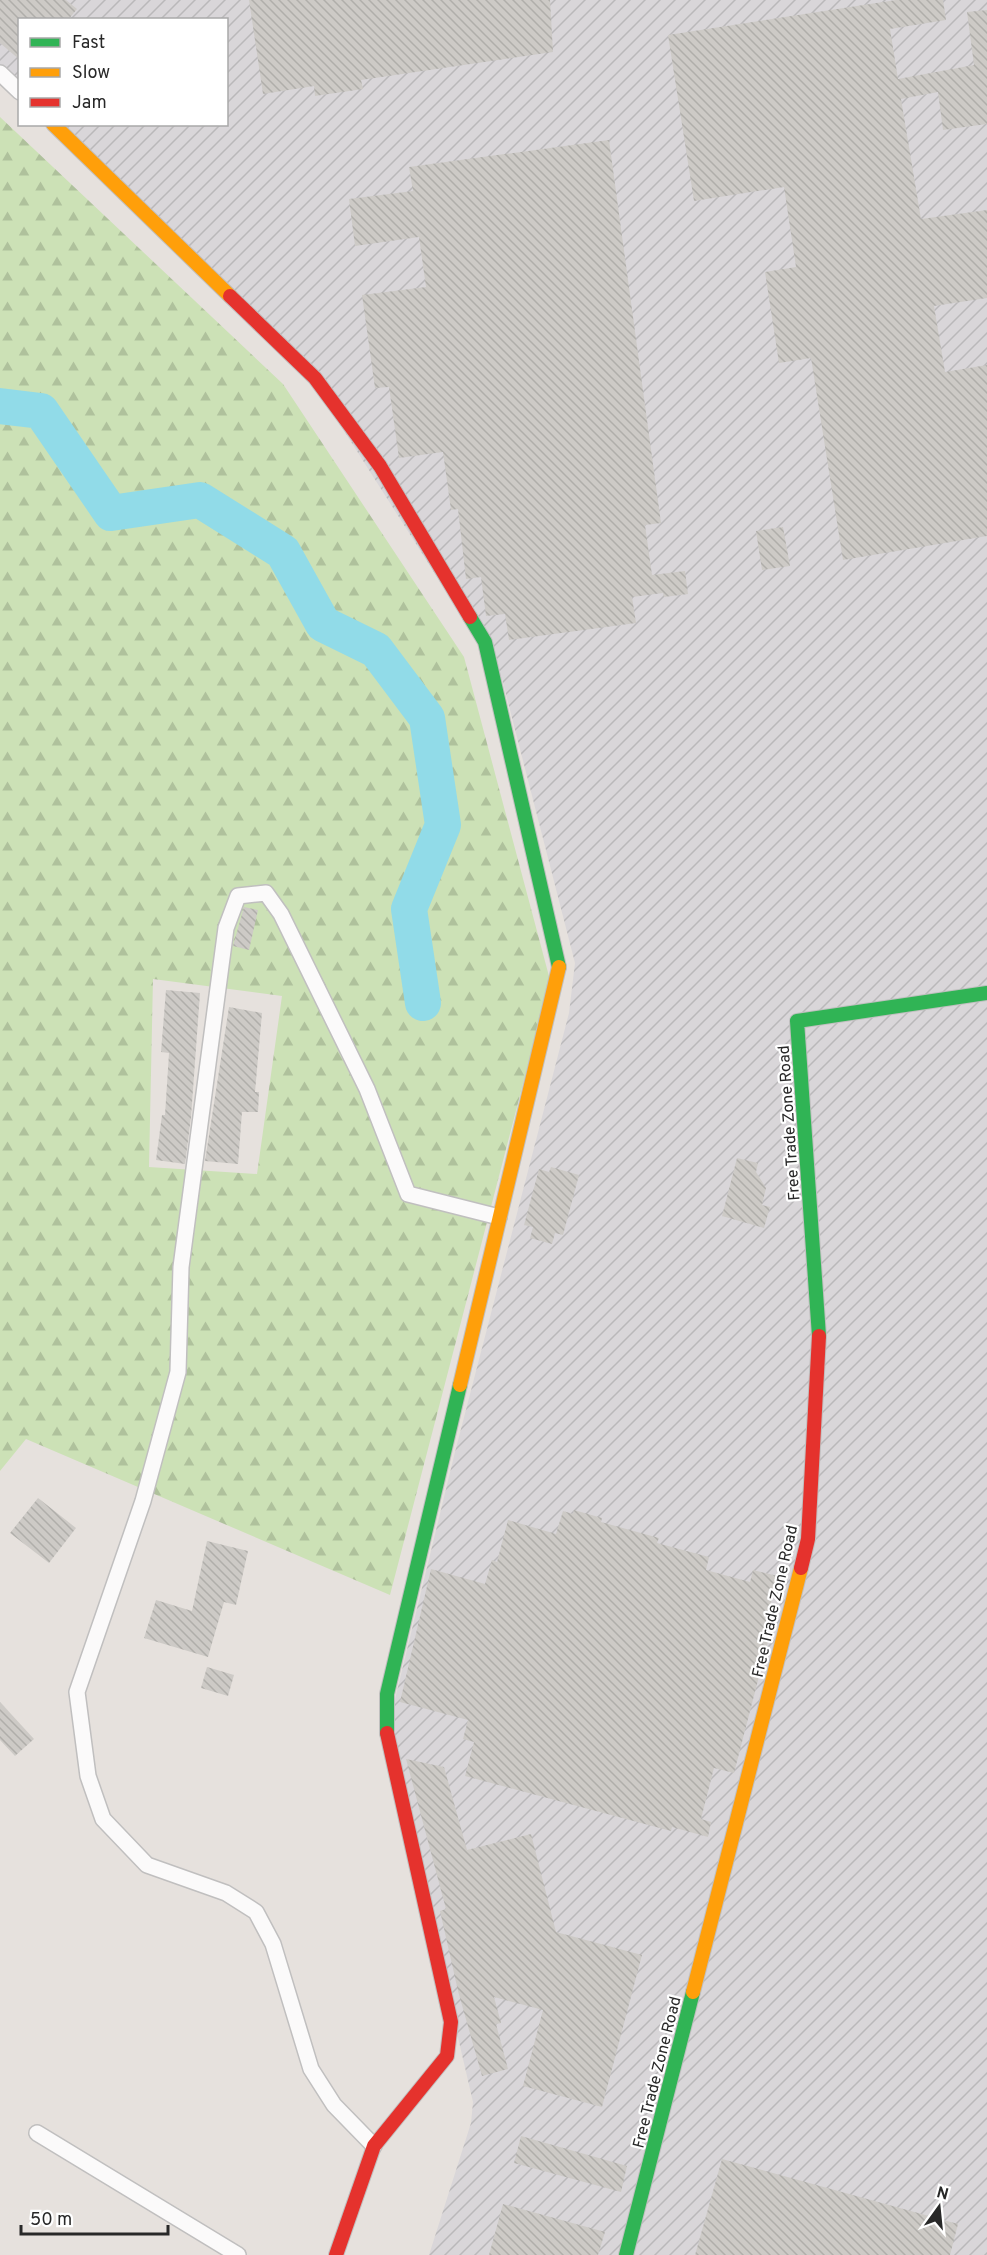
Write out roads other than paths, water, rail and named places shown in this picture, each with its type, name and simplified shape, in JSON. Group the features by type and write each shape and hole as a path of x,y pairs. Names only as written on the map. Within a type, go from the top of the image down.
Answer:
{"street":[{"path":"0,73 18,90"},
{"path":"55,126 315,378 380,466 485,642 560,967 387,1694 387,1738 451,2022 447,2056 374,2146 336,2255"},
{"path":"374,2146 334,2104 311,2069 273,1944 256,1912 226,1893 147,1865 103,1819 88,1776 77,1692 143,1501 178,1372 181,1267 226,928 238,896 266,892 281,914 367,1089 408,1194 499,1217"},
{"name":"Free Trade Zone Road","path":"626,2255 808,1539 820,1351 797,1021 987,993"},
{"path":"37,2133 238,2255"}],"waterway":[{"path":"0,406 41,411 111,513 200,500 283,552 323,624 376,650 427,718 443,825 409,909 423,1003"}]}
